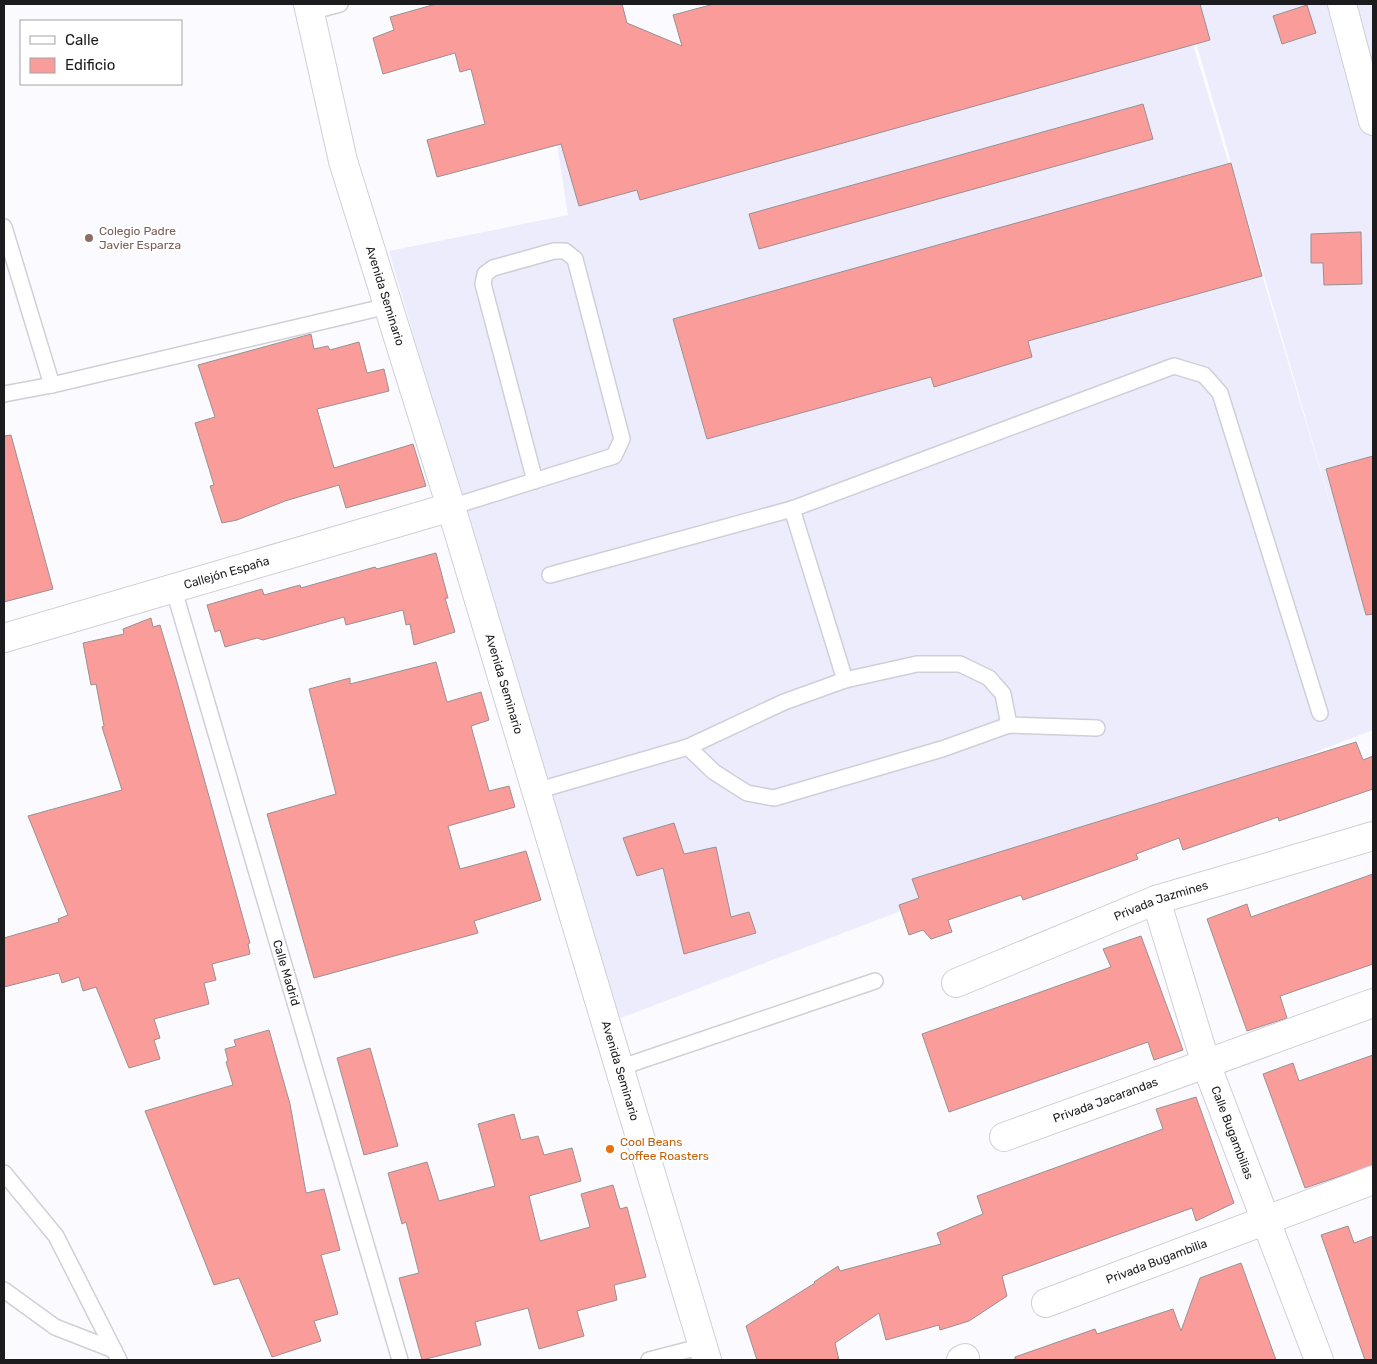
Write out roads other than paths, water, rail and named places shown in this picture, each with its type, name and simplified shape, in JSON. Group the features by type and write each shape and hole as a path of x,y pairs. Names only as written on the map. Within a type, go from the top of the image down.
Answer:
{"street":[{"path":"1342,4 1373,121"},
{"name":"Avenida Seminario","path":"309,8 344,161 451,507 705,1353"},
{"name":"Callejón España","path":"4,638 451,507"},
{"name":"Privada Jazmines","path":"956,984 1156,900 1373,836"},
{"name":"Calle Bugambilias","path":"1156,900 1206,1064 1319,1360"},
{"path":"1206,1064 1373,1003"},
{"name":"Privada Jacarandas","path":"1004,1137 1206,1064"},
{"name":"Privada Bugambilia","path":"1046,1303 1373,1180"}],"lane":[{"path":"309,8 340,4"},
{"path":"4,227 52,385"},
{"path":"451,507 535,481 614,456 622,439 575,259 565,251 554,251 493,268 485,274 483,284 535,481"},
{"path":"4,394 52,385 388,306"},
{"path":"550,575 792,509 1174,366 1204,375 1220,393 1320,713"},
{"path":"792,509 845,680"},
{"name":"Calle Madrid","path":"173,587 400,1360"},
{"path":"536,792 688,747 784,702 845,680 917,664 960,664 989,678 1003,694 1009,725"},
{"path":"688,747 714,772 747,793 774,798 933,752 1009,725 1096,728"},
{"path":"620,1068 875,981"},
{"path":"4,1173 56,1236 117,1355"},
{"path":"4,1290 55,1327 117,1355"},
{"path":"649,1360 705,1353"}],"place":[{"name":"Colegio Padre Javier Esparza","path":"89,238"},
{"name":"Cool Beans Coffee Roasters","path":"610,1149"}]}
